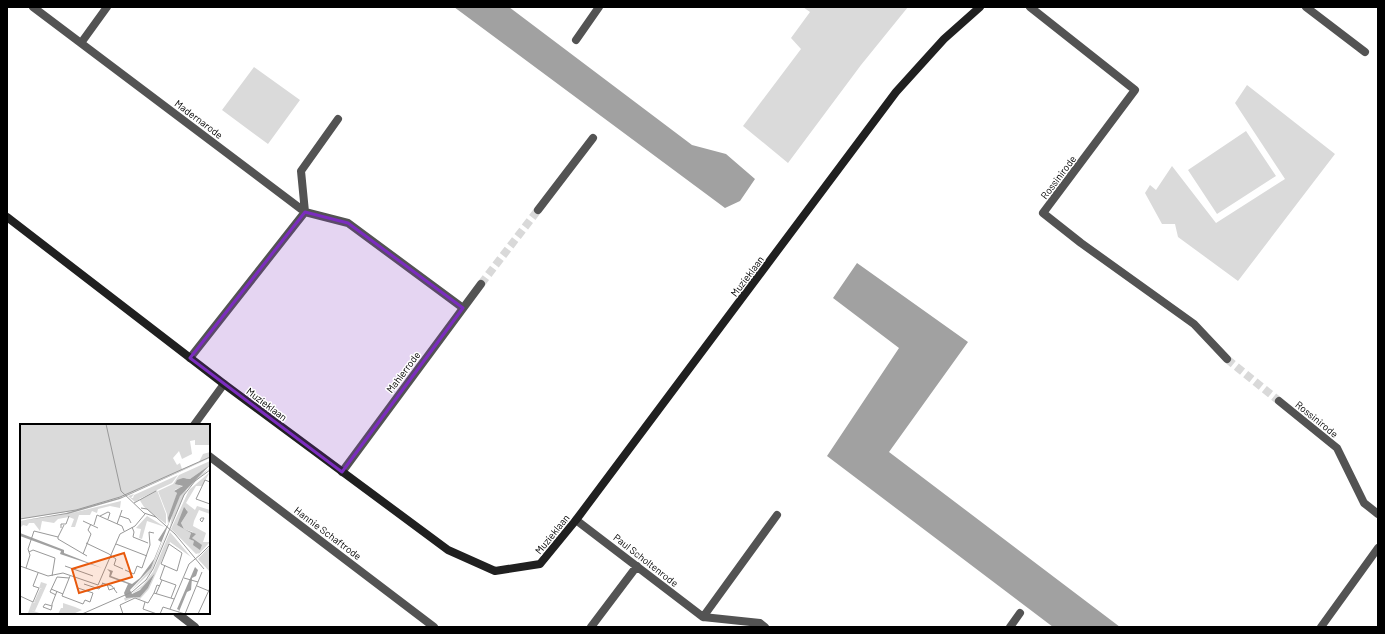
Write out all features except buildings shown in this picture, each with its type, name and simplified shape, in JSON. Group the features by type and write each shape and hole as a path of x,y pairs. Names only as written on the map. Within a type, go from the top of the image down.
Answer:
{"street":[{"name":"Madernarode","path":"33,7 305,212 348,223 463,308"},
{"path":"81,43 107,7"},
{"path":"576,40 599,7"},
{"name":"Muzieklaan","path":"7,217 224,384 448,550 495,570 540,564 576,520 896,92 944,39 980,7"},
{"name":"Rossinirode","path":"1030,7 1134,90 1043,213 1081,243 1194,324 1227,359"},
{"path":"1306,7 1365,52"},
{"path":"190,358 305,212 301,171 338,119"},
{"path":"538,210 593,138"},
{"name":"Mahlerrode","path":"342,472 481,284"},
{"path":"195,424 224,384"},
{"name":"Rossinirode","path":"1279,401 1337,448 1364,503 1378,514"},
{"name":"Hannie Schaftrode","path":"210,457 434,627"},
{"path":"765,627 760,623 737,624 703,617 777,515"},
{"name":"Paul Scholtenrode","path":"576,520 703,617"},
{"path":"1321,627 1378,548"},
{"path":"592,627 636,566"},
{"path":"1010,627 1020,613"},
{"path":"178,614 195,627"}],"highlighted area":[{"path":"305,212 348,223 463,308 342,472 190,358"}],"shaded area":[{"path":"454,7 509,7 692,145 726,154 755,179 740,201 725,208"},
{"path":"803,7 908,7 861,65 788,163 743,126 801,49 791,38 810,12"},
{"path":"254,67 300,100 268,144 222,110"},
{"path":"1247,85 1335,154 1238,281 1178,237 1175,224 1162,224 1145,193 1150,185 1156,190 1172,166 1216,223 1285,179 1235,103"},
{"path":"1246,131 1276,176 1217,214 1188,170"},
{"path":"857,263 968,342 889,452 1120,627 1053,627 827,456 899,348 833,298"}],"tunnel":[{"path":"481,284 538,210"},
{"path":"1227,359 1279,401"}]}
